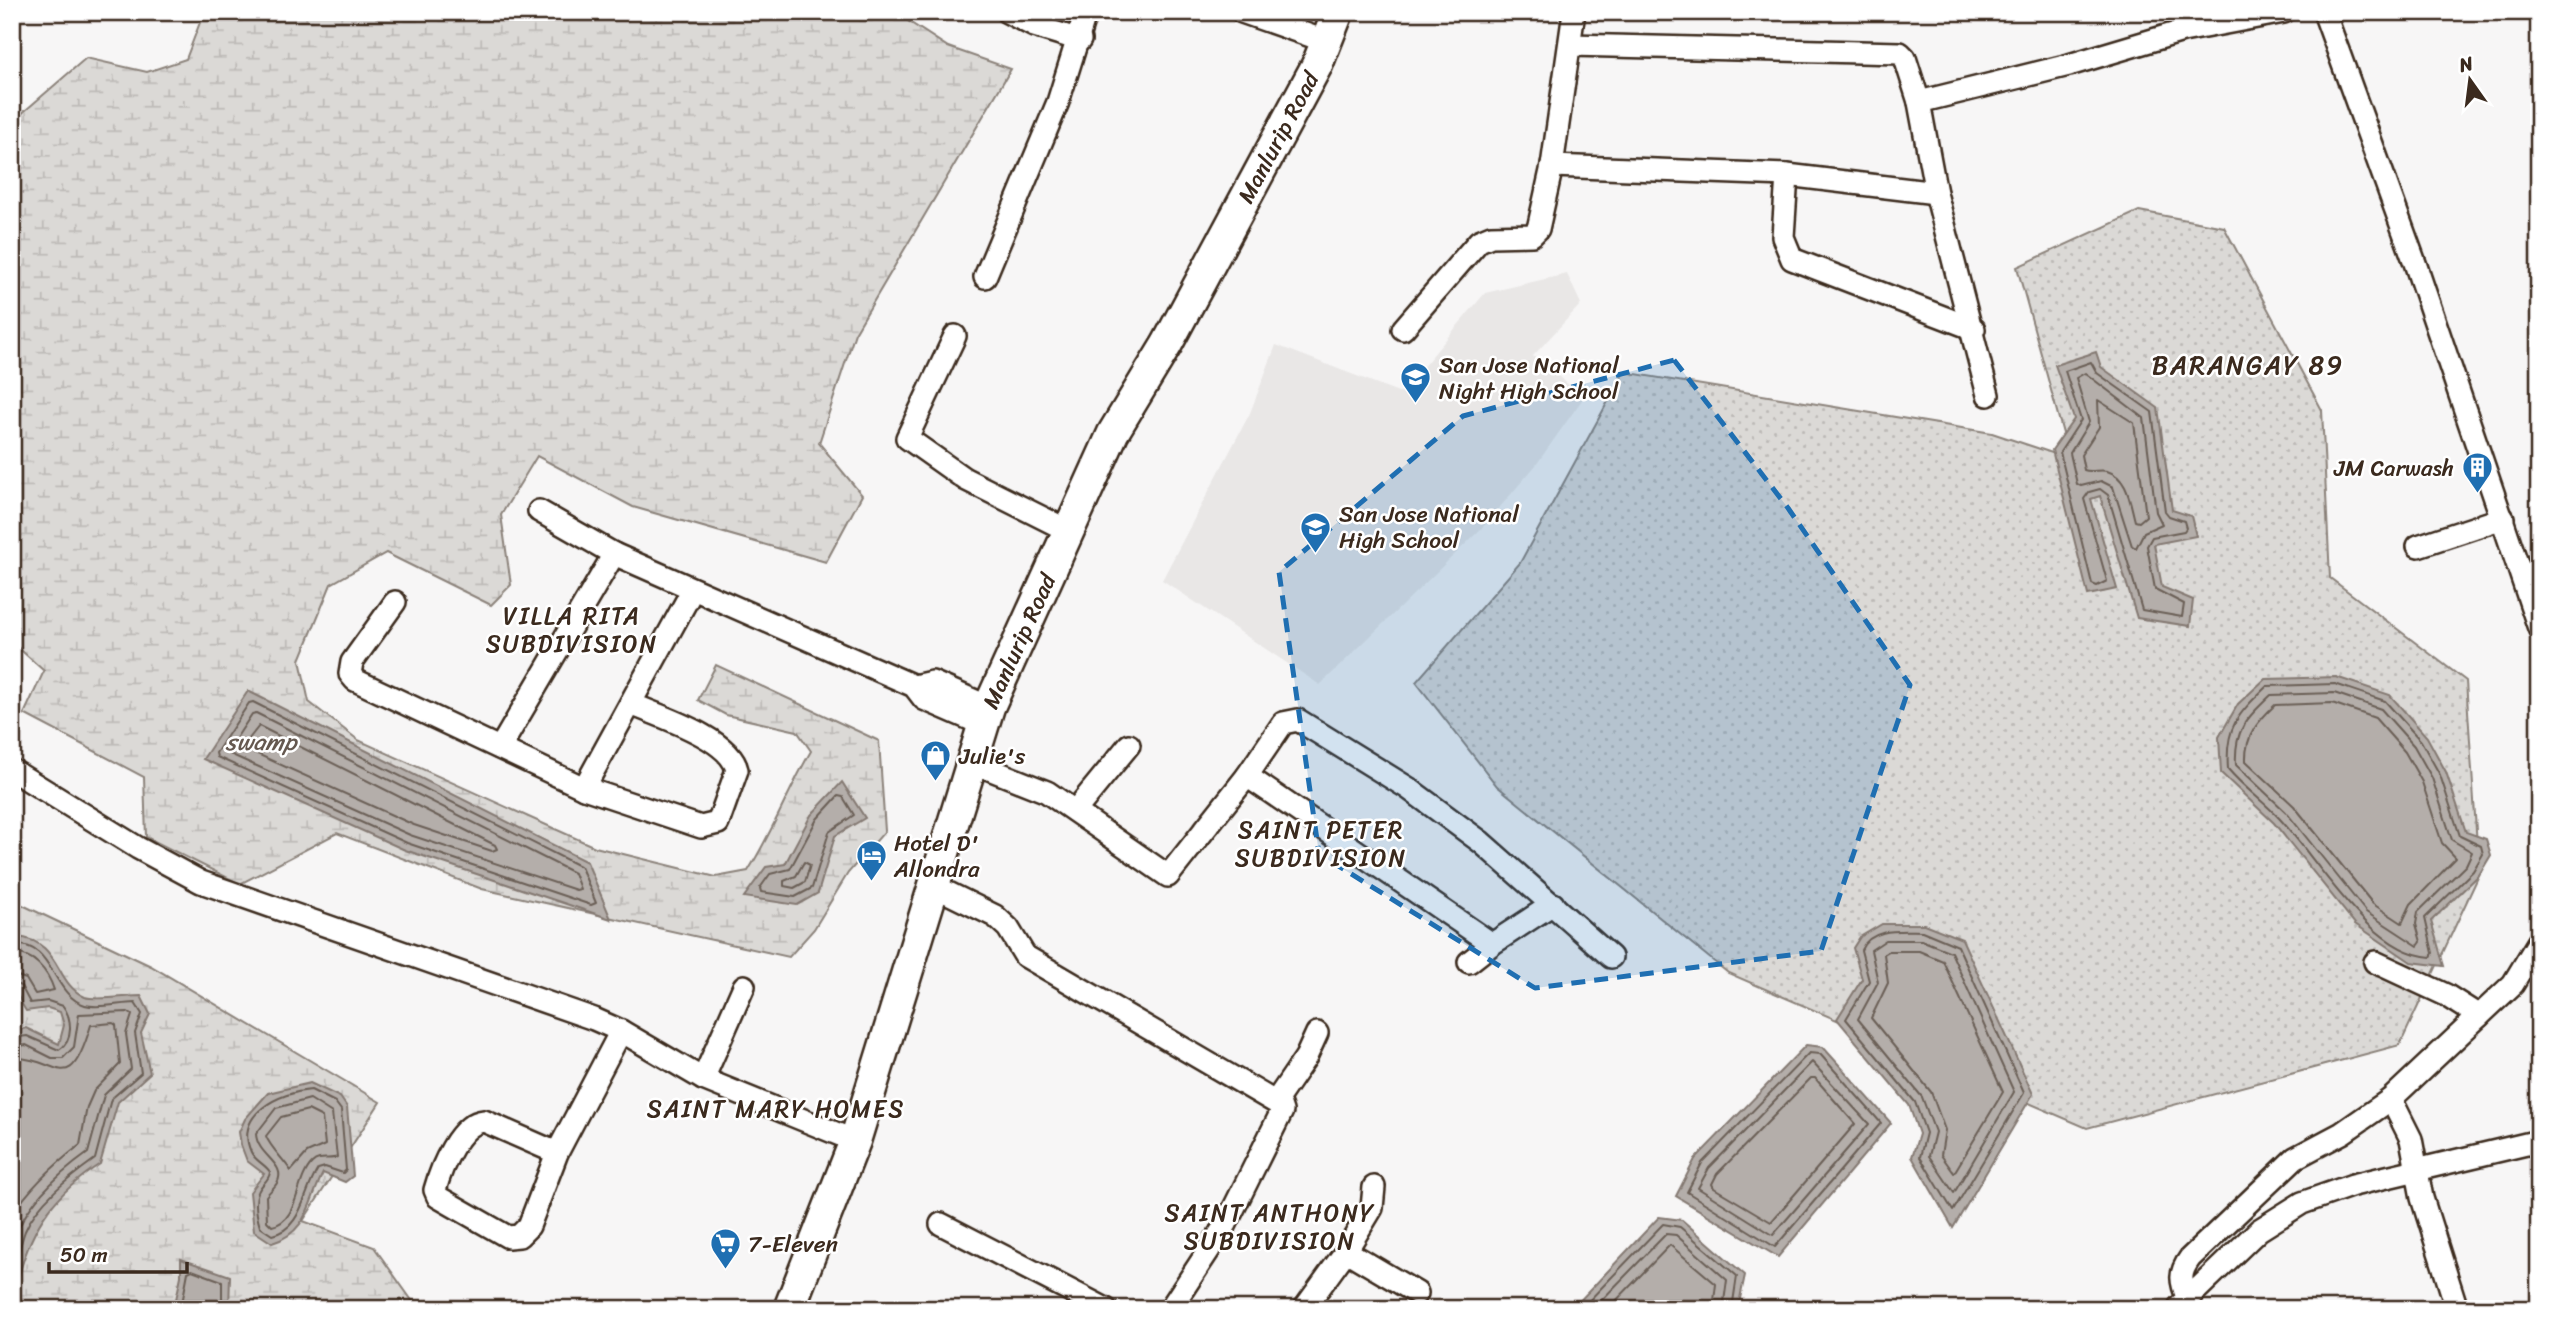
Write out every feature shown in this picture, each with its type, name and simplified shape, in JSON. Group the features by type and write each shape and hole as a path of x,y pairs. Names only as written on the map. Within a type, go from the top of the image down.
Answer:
{"main road":[{"name":"Manlurip Road","path":"789,1309 855,1141 987,716 1067,530 1113,433 1167,344 1328,42 1338,12"}],"street":[{"path":"1007,12 1034,26 1080,40"},
{"path":"985,277 1058,102 1080,40 1086,12"},
{"path":"1242,12 1328,42"},
{"path":"1403,329 1479,241 1491,236 1536,233 1552,166 1574,12"},
{"path":"1919,102 2069,65 2183,31 2284,12"},
{"path":"2324,12 2539,628"},
{"path":"1570,44 1893,51 1905,58 1919,102 1936,193 1988,395"},
{"path":"1552,166 1787,175 1936,193"},
{"path":"1787,175 1783,237 1793,258 1973,329"},
{"path":"955,336 907,438 965,479 1067,530"},
{"path":"539,511 614,554 692,591 914,686 924,699 987,716"},
{"path":"2418,546 2503,519"},
{"path":"500,748 614,554"},
{"path":"584,788 692,591"},
{"path":"394,602 352,662 350,674 355,680 584,788 701,827 718,824 737,770 728,752 710,740 631,704"},
{"path":"974,762 1047,792 1168,876 1247,776 1283,723 1298,720 1408,788 1481,842 1611,957"},
{"path":"1075,811 1129,745"},
{"path":"12,770 138,848 201,882 621,1031 703,1079 855,1141"},
{"path":"1247,776 1492,944"},
{"path":"936,887 995,916 1008,928 1025,956 1191,1056 1276,1101 1282,1111 1226,1223 1170,1309"},
{"path":"1469,962 1553,904"},
{"path":"2183,1304 2180,1270 2190,1258 2295,1158 2342,1133 2391,1099 2513,984 2539,941"},
{"path":"2375,962 2446,995 2479,1016"},
{"path":"703,1079 744,986"},
{"path":"557,1153 484,1121 475,1122 464,1131 435,1189 438,1197 508,1237 519,1236 529,1226 557,1153 621,1031"},
{"path":"1276,1101 1306,1057 1317,1033"},
{"path":"2391,1099 2411,1139 2422,1198 2457,1309"},
{"path":"2183,1304 2259,1230 2302,1203 2353,1185 2539,1141"},
{"path":"1304,1309 1346,1251 1372,1208 1374,1187"},
{"path":"941,1224 1106,1309"},
{"path":"1346,1251 1417,1293"}],"highlighted area":[{"path":"1674,360 1788,508 1910,685 1821,951 1535,988 1319,854 1279,572 1463,416"}],"shaded area":[{"path":"1567,274 1581,304 1533,356 1584,397 1536,465 1483,527 1320,685 1162,580 1250,413 1276,345 1401,393 1485,293"}],"green space":[{"path":"204,12 894,12 948,47 1011,69 855,333 819,443 862,495 826,562 633,507 537,456 501,515 511,585 491,605 386,553 331,584 300,660 309,702 358,740 595,847 716,877 748,871 811,751 797,731 726,715 698,700 716,665 879,741 885,831 848,873 814,929 789,957 482,889 337,833 240,884 146,837 144,777 24,714 44,671 12,642 12,122 86,58 147,72 186,59"},
{"path":"2139,211 2224,227 2322,410 2330,578 2466,681 2479,875 2400,1045 2087,1128 1728,973 1497,786 1416,682 1520,563 1624,372 1992,433 2070,459 2017,267"},
{"path":"12,900 151,966 380,1102 303,1221 374,1247 418,1309 12,1309"}],"water":[{"path":"2096,352 2101,367 2158,408 2172,510 2191,516 2196,536 2154,544 2162,587 2193,600 2190,626 2137,618 2100,496 2091,499 2117,589 2088,595 2052,450 2074,419 2055,365"},
{"path":"2336,677 2390,695 2427,737 2446,772 2466,832 2486,839 2491,855 2479,875 2431,921 2444,966 2411,962 2355,924 2274,823 2221,773 2219,737 2238,704 2265,679"},
{"name":"swamp","path":"248,691 587,862 611,919 405,850 203,759"},
{"path":"842,782 865,818 835,836 818,893 797,905 744,897 766,867 785,864 811,815"},
{"path":"1882,924 1924,924 1962,939 2033,1094 1953,1228 1912,1157 1919,1134 1909,1105 1837,1019 1862,979 1853,948 1860,937"},
{"path":"17,937 42,946 67,982 85,997 141,996 150,1014 141,1033 150,1073 118,1102 100,1164 71,1186 48,1211 31,1240 19,1275 12,1275 12,1032 26,1028 59,1044 64,1025 60,1012 48,1008 26,1011 21,1002 12,968 12,940"},
{"path":"1806,1045 1823,1047 1891,1123 1778,1257 1676,1196 1695,1159"},
{"path":"310,1083 340,1097 347,1107 353,1176 345,1182 323,1173 300,1224 293,1232 272,1243 254,1231 250,1192 264,1174 247,1161 239,1132 245,1119 268,1093"},
{"path":"1659,1217 1682,1220 1745,1275 1738,1308 1572,1309"},
{"path":"181,1259 230,1276 229,1309 174,1309 181,1276"}],"place":[{"name":"San Jose National Night High School","path":"1416,405"},
{"name":"JM Carwash","path":"2477,495"},
{"name":"San Jose National High School","path":"1316,554"},
{"name":"Julie's","path":"936,783"},
{"name":"Hotel D' Allondra","path":"871,883"},
{"name":"7-Eleven","path":"725,1271"}],"district":[{"name":"BARANGAY 89","path":"2248,365"},
{"name":"VILLA RITA SUBDIVISION","path":"572,630"},
{"name":"SAINT PETER SUBDIVISION","path":"1321,844"},
{"name":"SAINT MARY HOMES","path":"776,1109"},
{"name":"SAINT ANTHONY SUBDIVISION","path":"1270,1227"}]}
